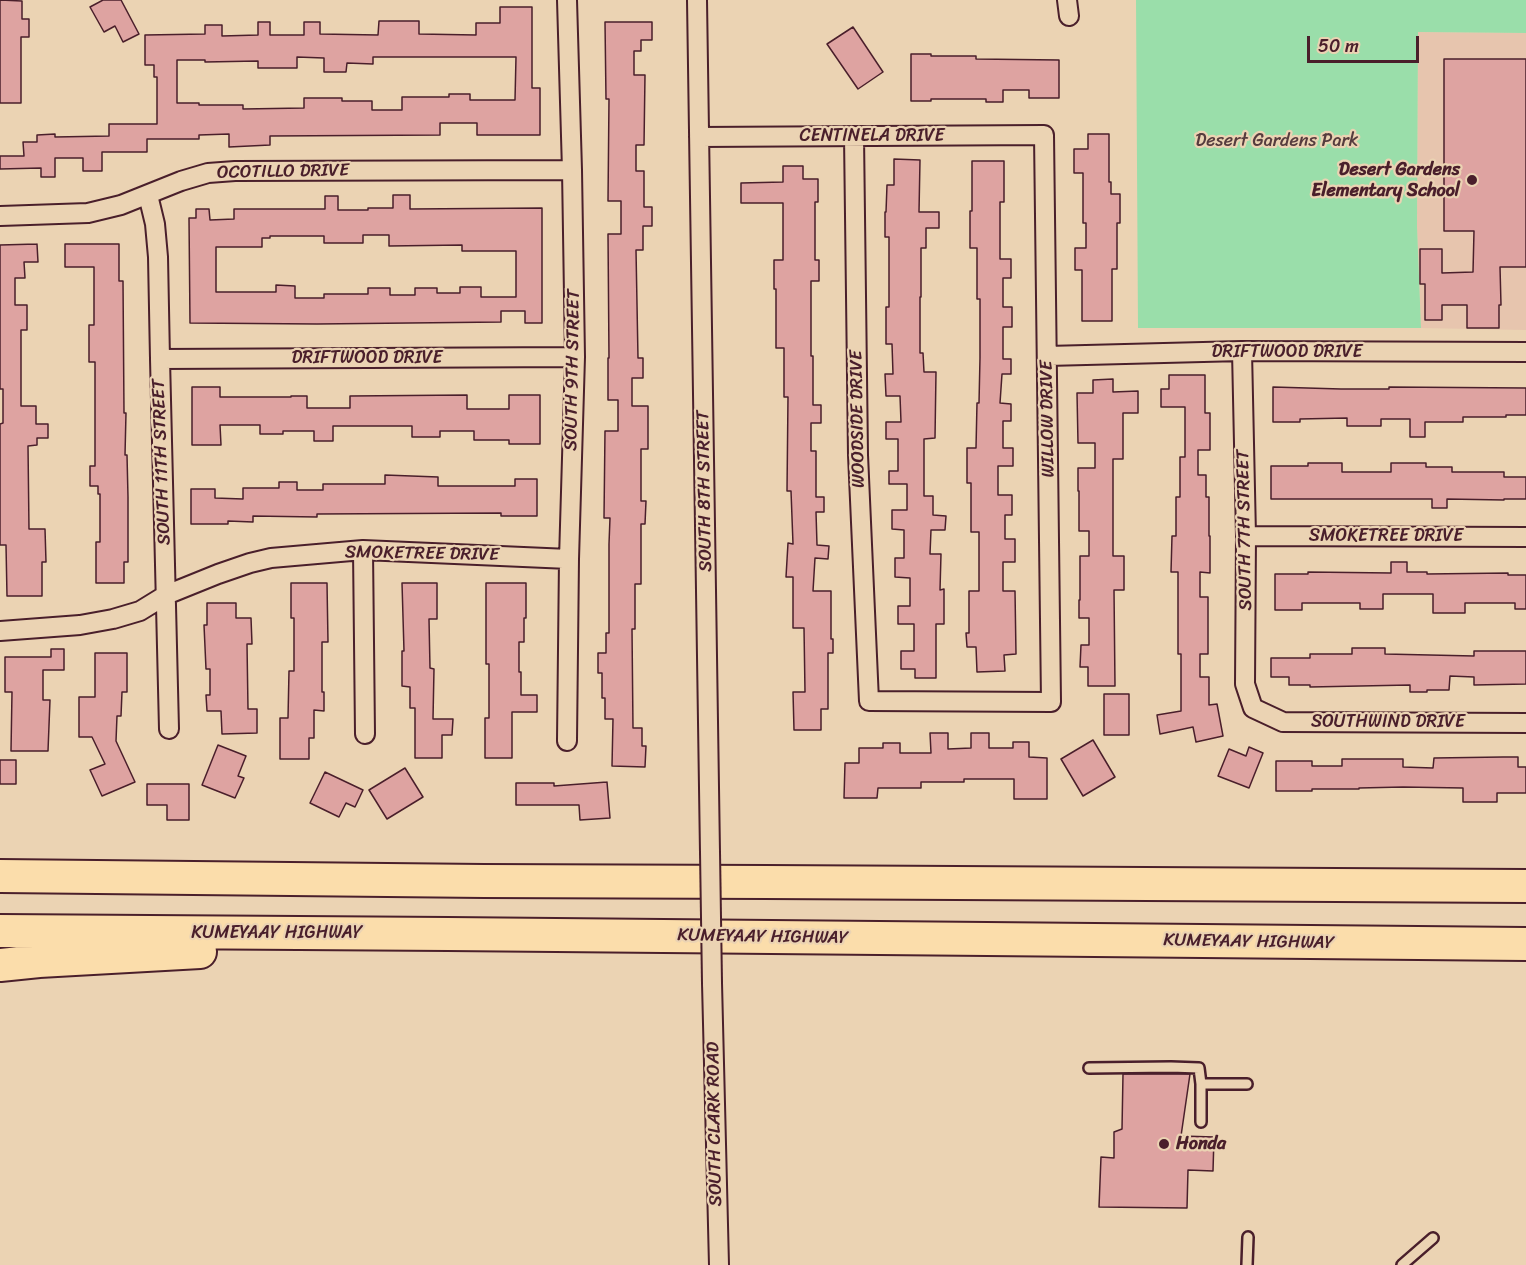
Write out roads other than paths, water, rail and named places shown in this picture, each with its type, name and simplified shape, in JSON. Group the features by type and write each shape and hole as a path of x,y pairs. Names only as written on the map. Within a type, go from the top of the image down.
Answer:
{"highway":[{"path":"0,876 484,881 1526,886"},
{"name":"KUMEYAAY HIGHWAY","path":"0,932 1526,944"},
{"path":"0,965 201,952 390,949 448,934"}],"street":[{"name":"SOUTH 9TH STREET","path":"567,0 575,357 567,741"},
{"name":"SOUTH 8TH STREET","path":"697,0 712,983"},
{"name":"CENTINELA DRIVE","path":"699,138 1044,135"},
{"name":"WILLOW DRIVE","path":"1044,135 1051,702"},
{"name":"WOODSIDE DRIVE","path":"854,136 858,455 869,701 1051,702"},
{"name":"OCOTILLO DRIVE","path":"0,216 88,213 121,205 181,181 208,173 572,170"},
{"name":"SOUTH 11TH STREET","path":"148,195 155,224 159,257 169,729"},
{"name":"DRIFTWOOD DRIVE","path":"1047,356 1242,351 1526,352"},
{"name":"SOUTH 7TH STREET","path":"1242,351 1246,536 1245,684 1253,708"},
{"name":"DRIFTWOOD DRIVE","path":"160,359 575,357"},
{"name":"SMOKETREE DRIVE","path":"1246,536 1526,537"},
{"name":"SMOKETREE DRIVE","path":"0,631 80,625 113,619 140,611 166,596 218,574 271,558 363,550 569,559"},
{"path":"363,550 365,734"},
{"name":"SOUTHWIND DRIVE","path":"1253,708 1283,722 1526,723"},
{"name":"SOUTH CLARK ROAD","path":"712,983 719,1265"}],"lane":[{"path":"1089,1068 1199,1068 1201,1122"},
{"path":"1201,1084 1246,1084"},
{"path":"1247,1265 1248,1237"},
{"path":"1402,1265 1433,1238"}],"place":[{"name":"Desert Gardens Elementary School","path":"1472,180"},
{"name":"Honda","path":"1164,1144"}],"park label":[{"name":"Desert Gardens Park","path":"1277,141"}]}
